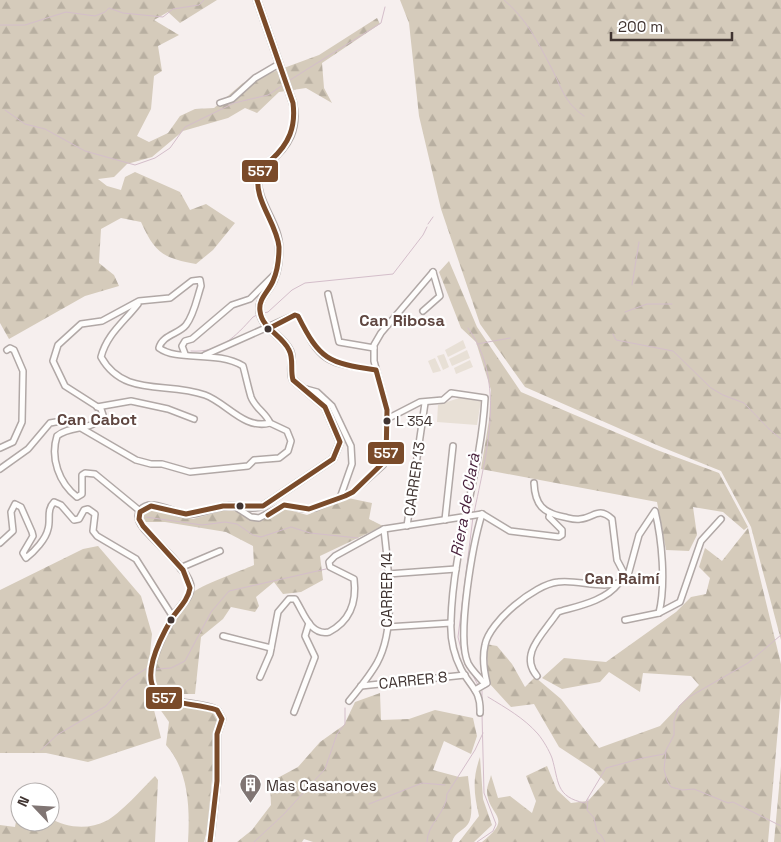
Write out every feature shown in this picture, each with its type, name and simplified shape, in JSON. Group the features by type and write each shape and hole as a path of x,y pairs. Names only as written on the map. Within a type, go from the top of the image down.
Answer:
{"street":[{"path":"140,511 147,507 155,506 186,514 234,506 254,508 267,504 336,455 340,446 340,438 329,413 321,402 300,388 292,376 289,349 268,329 261,318 260,304 276,273 279,244 258,180 263,167 288,142 295,125 292,103 257,0"},
{"path":"220,103 232,99 254,78 279,64"},
{"path":"234,506 251,517 259,518 284,505 309,509 353,492 386,460 387,410 376,370 374,348 381,333 433,272 440,296 423,311"},
{"path":"185,354 182,346 184,341 192,339 232,305 250,299 276,273"},
{"path":"0,468 28,449 50,423 66,422 76,424 81,428 136,460 151,464 162,464 190,472 248,466 254,460 279,458 288,451 291,440 286,431 270,423 251,398 243,366 233,360 185,354 168,354 159,348 160,343 186,326 201,286 200,280 192,281 170,298 139,301 102,320 81,324 58,346 53,361 65,386 98,407 103,415 100,421 81,428 60,433 56,440 56,464 64,483 77,497 82,494 82,476 85,473 95,474 140,511"},
{"path":"328,294 339,342 374,348"},
{"path":"139,301 112,332 104,346 101,357 114,375 122,380 140,385 180,389 206,395 250,423 261,425 270,423"},
{"path":"204,356 268,329 275,323 295,315 298,316 325,359 335,364 376,370"},
{"path":"0,448 13,442 19,430 22,414 23,371 14,350 10,348 7,350"},
{"path":"300,388 317,392 332,406 351,446 352,464 340,498"},
{"path":"387,419 413,405 443,400 451,393 485,398 483,425 456,568 450,623 454,650 465,675 480,697 480,714"},
{"path":"98,407 131,401 168,409 194,419"},
{"name":"CARRER 13","path":"407,526 424,403"},
{"path":"445,520 453,446"},
{"path":"534,483 537,503 542,509 550,513 576,520 598,513 606,513 614,524 616,560 626,579"},
{"path":"0,543 13,531 11,512 15,504 21,507 33,536 23,553 26,558 49,529 50,509 54,502 61,505 74,520 79,519 84,510 88,509 95,514 93,531 97,536 136,559 173,617"},
{"path":"140,511 139,519 144,528 188,578 190,590 173,617 153,660 152,687 159,695 212,708 221,715 217,734 217,781 210,842"},
{"path":"537,676 530,668 528,660 531,652 555,616 558,612 591,602 614,589 626,579 639,535 655,511 660,529 663,573 663,593 659,613"},
{"path":"260,677 271,648 278,612 289,598 295,599 309,623 317,632 329,632 338,628 350,615 355,593 354,579 333,570 329,562 347,548 384,529 482,514 510,532 558,537 562,535 562,530 549,517 550,513"},
{"path":"482,514 475,535 464,644 468,664 485,684"},
{"path":"625,620 659,613 680,602 701,541 721,519"},
{"name":"CARRER 14","path":"350,701 378,662 387,626 388,574 384,529"},
{"path":"180,568 220,551"},
{"path":"388,574 456,568"},
{"path":"475,690 487,683 484,666 485,644 493,629 526,596 543,586 559,582 618,584"},
{"path":"294,712 315,657 305,636 309,623"},
{"path":"387,626 450,623"},
{"path":"223,636 271,648"},
{"name":"CARRER 8","path":"361,686 465,675"}],"green space":[{"path":"0,0 217,0 180,23 168,12 154,20 179,35 158,46 162,71 154,76 151,109 137,136 149,142 168,133 180,116 195,109 214,108 243,83 319,55 377,18 380,24 322,63 324,88 332,103 306,88 279,92 257,113 245,108 228,118 183,131 152,157 127,164 114,177 98,179 107,186 121,190 125,177 135,172 180,192 190,210 206,204 235,223 213,250 196,264 175,259 161,252 151,241 141,222 121,218 101,229 99,263 114,275 119,286 85,296 9,339 0,323"},
{"path":"400,0 781,0 781,640 751,527 721,471 525,387 480,324 441,209 419,116 409,23"},
{"path":"449,261 477,327 521,392 657,450 719,473 748,527 744,530 723,512 693,507 697,535 689,551 666,550 657,502 481,469 489,420 491,390 476,342 461,328 439,272"},
{"path":"348,498 372,503 369,519 383,526 320,556 323,580 301,592 283,594 274,582 256,597 259,606 255,612 231,607 223,619 201,637 195,694 165,694 158,688 152,674 172,621 184,602 196,590 211,582 254,565 253,546 226,532 165,522 144,522 142,514 152,510 193,519 225,510 266,515 286,509 307,515"},
{"path":"748,528 781,664 781,694 768,842 482,842 497,827 498,821 488,800 487,787 491,775 498,798 510,796 532,813 536,801 526,776 547,766 557,790 571,803 588,801 605,782 594,770 559,747 534,704 511,707 489,683 486,644 497,646 512,664 525,687 535,677 561,699 599,748 660,726 699,685 691,676 643,673 640,692 609,672 600,682 562,689 542,678 564,658 606,662 676,612 691,597 706,594 710,578 699,567 705,548 722,561"},
{"path":"98,546 141,596 152,634 147,682 161,738 88,762 46,753 0,753 0,590 83,549"},
{"path":"380,693 381,720 409,719 435,710 473,718 477,736 471,754 444,741 433,770 459,777 468,776 471,808 470,820 452,842 313,842 304,839 302,842 237,842 252,830 271,805 270,782 298,767 320,742 344,725 355,702"},
{"path":"158,698 206,709 218,718 207,831 204,842 188,842 189,817 184,778 174,755 166,745 169,722 157,705"},
{"path":"480,757 483,799 492,825 474,842 459,842 479,816 475,786"},
{"path":"781,766 781,842 774,842"},
{"path":"155,776 158,780 155,842 0,842 0,825 10,826 10,832 60,832 60,823 78,827 92,826 111,818"}],"shaded area":[{"path":"463,340 466,348 448,357 445,350"},
{"path":"467,350 470,358 452,366 449,359"},
{"path":"444,354 449,367 443,370 437,356"},
{"path":"435,358 441,371 433,373 428,361"},
{"path":"470,360 473,367 456,374 454,368"},
{"path":"459,398 481,401 477,425 437,422 438,405"}],"waterway":[{"path":"0,25 25,25 66,12 95,16 109,8 123,13 163,17 173,9 199,5 204,0"},
{"path":"504,0 525,23 542,50 565,95 572,106 584,116"},
{"path":"290,80 381,23 385,7"},
{"path":"5,110 25,124 45,129 85,151 135,165 155,158 170,148 185,127 234,103 268,95 283,85"},
{"path":"428,224 433,217"},
{"path":"264,313 268,312 292,290 305,283 393,274 427,227"},
{"path":"632,285 639,242"},
{"path":"625,312 647,304 672,304"},
{"path":"191,351 201,351 219,346 233,337 257,315"},
{"name":"Riera de Clarà","path":"468,328 480,349 487,371 490,395 488,443 474,513"},
{"path":"613,334 616,340 673,351 711,388 744,403 781,439"},
{"path":"477,344 510,338"},
{"path":"146,517 202,525 225,522 237,524 253,535 261,537 291,527 310,533 358,538"},
{"name":"Riera de Clarà","path":"473,517 458,637 463,657 478,685"},
{"path":"157,669 171,668 185,661 211,612 229,591 326,569"},
{"path":"488,697 533,728 551,755 563,792 568,797 585,803 606,768 664,754 674,735 674,721 679,706 689,697 748,663 781,635"},
{"path":"41,750 57,735 106,706 127,681 147,668"},
{"name":"Riera de Clarà","path":"482,691 482,707"},
{"path":"254,842 284,814 325,769 337,734 345,724 345,708"},
{"name":"Riera de Clarà","path":"477,842 493,831 496,824 484,793 482,714"},
{"path":"427,842 430,829 444,807 447,794 475,750 483,733"},
{"path":"666,751 664,769 667,781 671,787 682,790 694,789 728,803 733,802 781,826"},
{"path":"369,804 422,783 445,785"},
{"path":"588,799 587,810 594,818 597,832 605,842"}],"transit line":[{"name":"557","path":"210,842 217,781 217,734 222,719 217,710 164,698 156,691 151,682 153,660 157,648 190,588 183,570 143,526 139,519 140,512 151,506 186,514 223,506 263,506 333,459 340,442 325,407 293,380 289,350 282,340 264,323 260,311 262,299 276,273 279,247 259,192 259,174 262,168 287,141 292,127 294,112 293,103 257,0"},
{"name":"557","path":"268,329 295,315 298,316 313,342 327,357 347,365 376,370 387,410 386,460 353,492 309,509 284,505 268,515"}],"place":[{"name":"L 354","path":"387,421"},
{"name":"Mas Casanoves","path":"250,804"}],"district":[{"name":"Can Ribosa","path":"402,320"},
{"name":"Can Cabot","path":"97,419"},
{"name":"Can Raimí","path":"622,578"}]}
